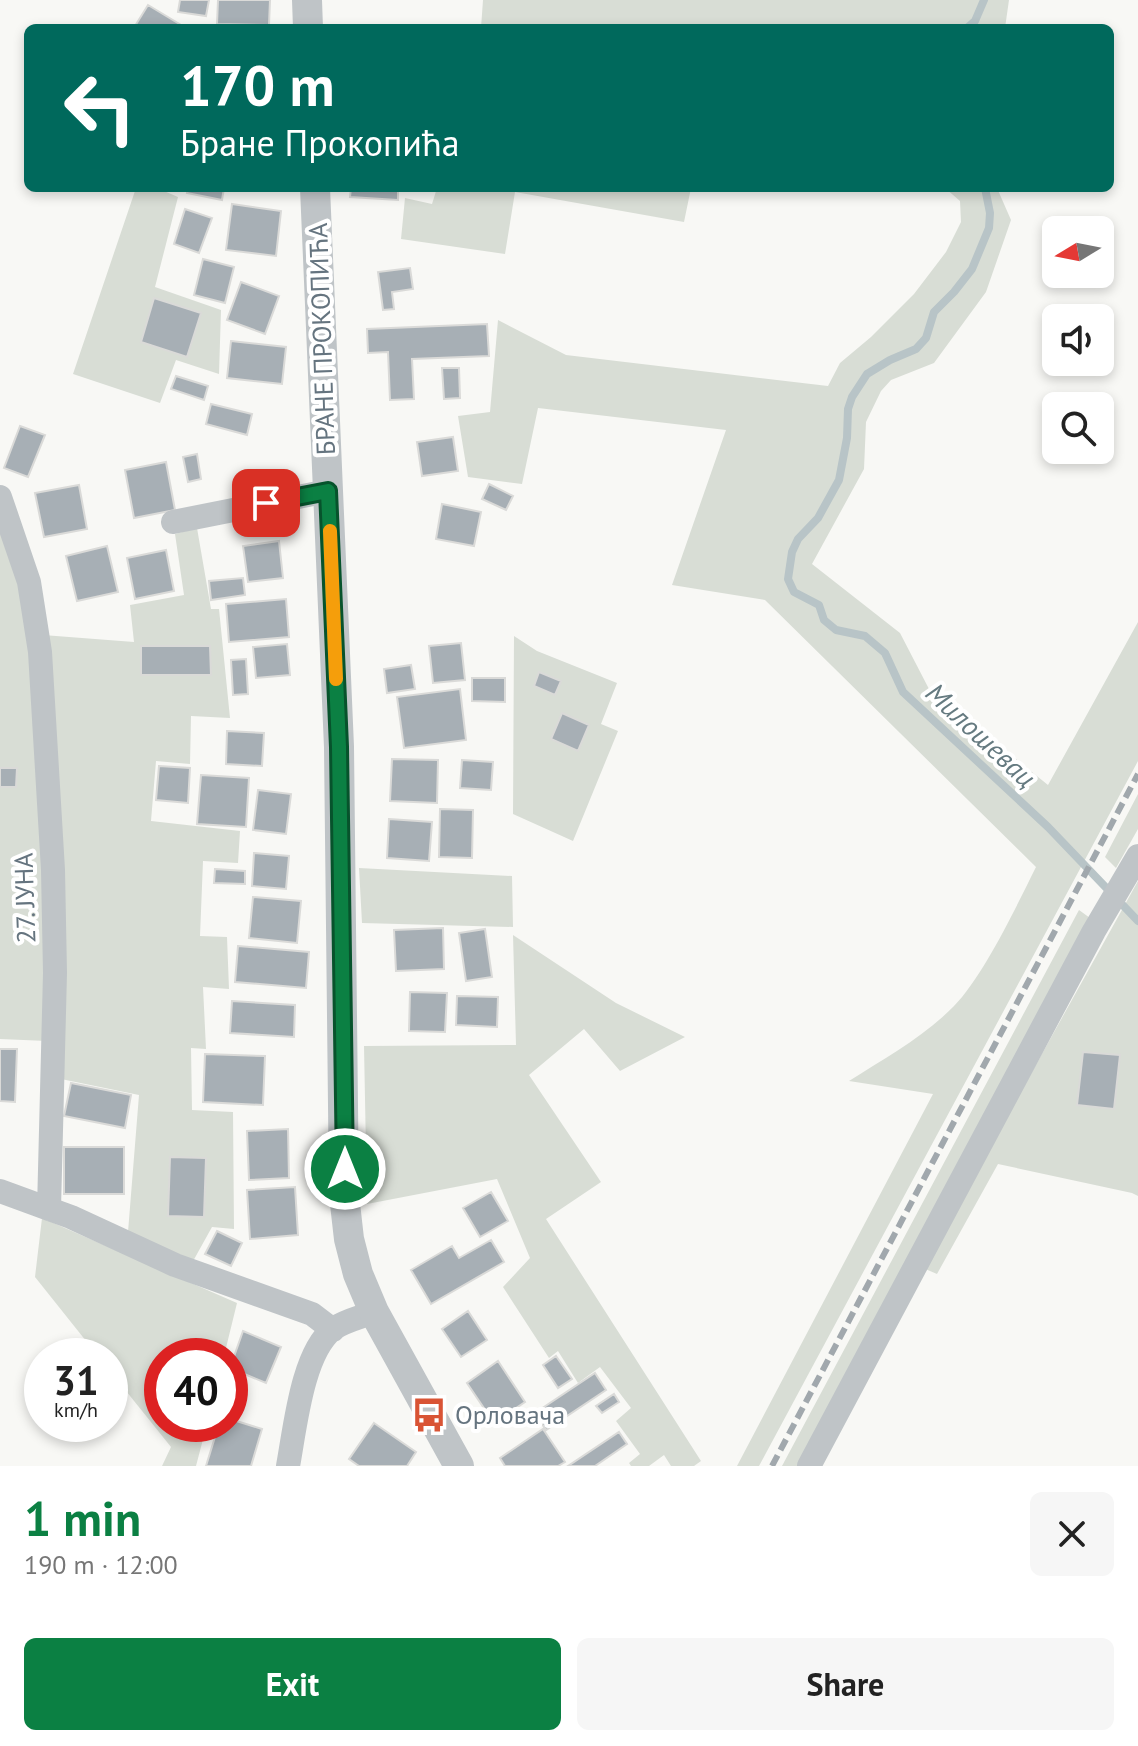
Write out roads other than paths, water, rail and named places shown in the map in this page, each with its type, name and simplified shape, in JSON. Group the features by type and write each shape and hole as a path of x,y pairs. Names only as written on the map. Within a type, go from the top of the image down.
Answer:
{"street":[{"path":"307,0 308,24"},
{"name":"БРАНЕ ПРОКОПИЋА","path":"315,192 340,762 344,1195 349,1239 358,1274 374,1312 459,1466"},
{"name":"БРАНЕ ПРОКОПИЋА","path":"173,522 328,491"},
{"name":"27. ЈУНА","path":"0,497 29,582 40,652 55,958 49,1209"},
{"path":"809,1466 1094,931 1134,863"},
{"path":"0,1191 49,1209 175,1265 312,1314 333,1330"},
{"path":"288,1466 306,1379 315,1352 333,1330 374,1312"}],"waterway":[{"name":"Милошевац","path":"972,24 984,0"},
{"name":"Милошевац","path":"986,192 989,228 972,269 934,312 926,338 916,349 867,374 852,397 839,480 818,518 798,539 792,552 788,579 794,592 819,605 824,620 836,630 865,636 885,653 903,692 1048,827 1138,921"}],"railway":[{"path":"772,1466 1138,774"}],"place":[{"name":"Орловача","path":"429,1415"}]}
